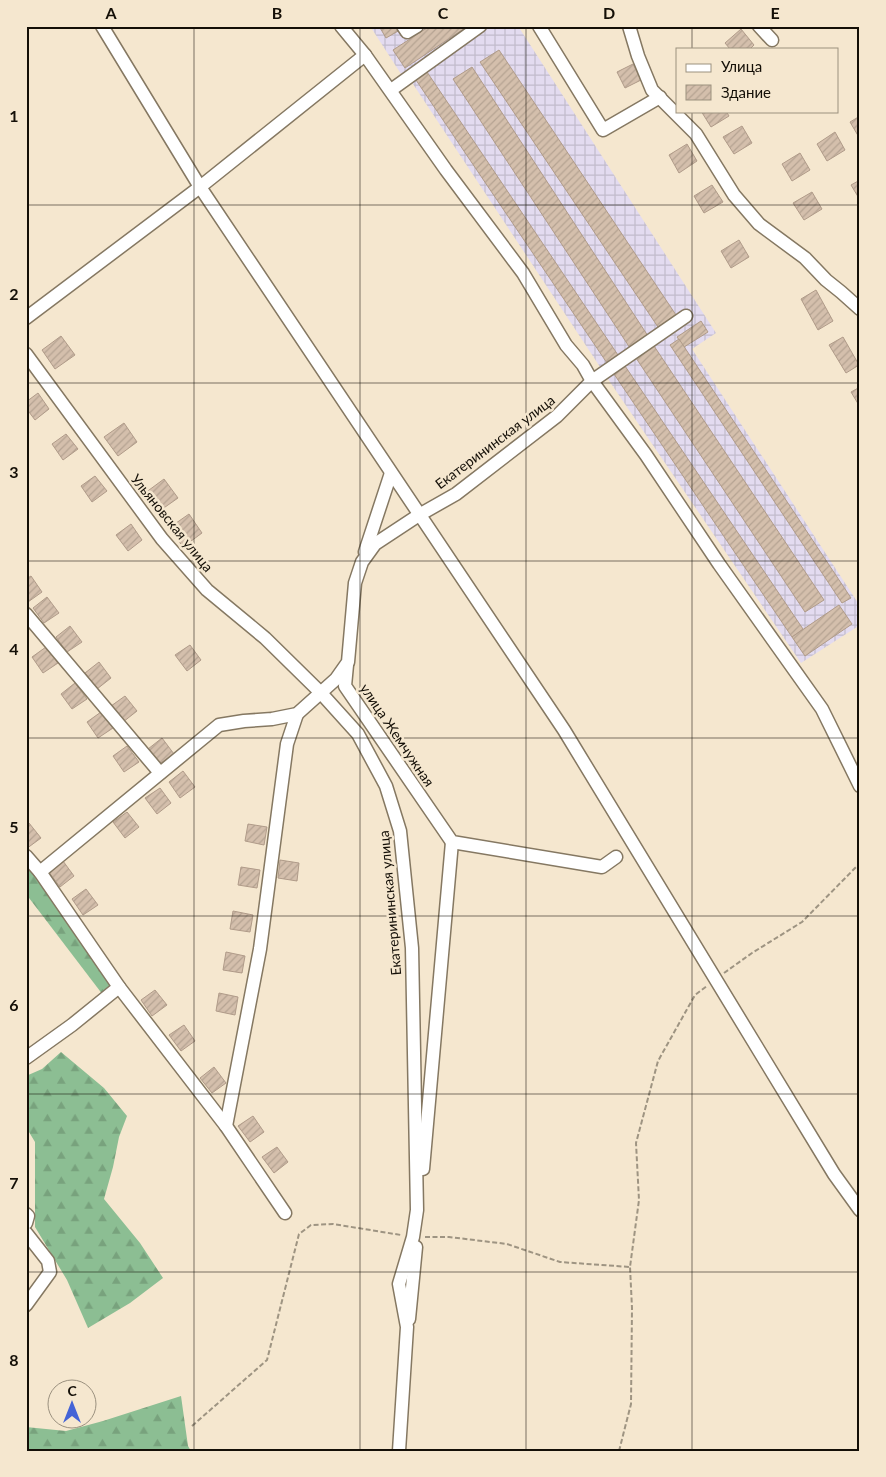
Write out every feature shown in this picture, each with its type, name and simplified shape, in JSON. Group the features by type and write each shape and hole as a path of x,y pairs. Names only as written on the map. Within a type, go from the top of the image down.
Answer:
{"street":[{"path":"102,26 200,187 564,730 834,1174 860,1210"},
{"path":"341,26 391,90 446,170 523,273 566,345 583,365 592,381 646,455 719,564 822,709 860,786"},
{"path":"403,26 407,32 417,26"},
{"path":"391,90 480,26"},
{"path":"539,26 603,130 660,97"},
{"path":"629,26 638,56 652,90 696,134 734,194 759,224 805,258 826,280 860,308"},
{"path":"759,26 772,40"},
{"path":"26,318 200,187 365,55"},
{"name":"Екатерининская улица","path":"297,714 336,679 348,662 355,583 362,562 375,544 419,514 456,494 557,416 592,381 686,316"},
{"name":"Ульяновская улица","path":"26,354 162,539 207,590 265,638 321,692 358,734"},
{"name":"улица Жемчужная","path":"391,473 355,583 345,686 452,842"},
{"path":"26,614 160,773"},
{"path":"40,872 219,725 297,714 288,744 260,949 226,1126"},
{"name":"Екатерининская улица","path":"358,734 386,786 400,831 412,948 417,1210 413,1237 399,1284 407,1327 398,1451"},
{"path":"452,842 602,867 616,857"},
{"name":"Екатерининская улица","path":"398,1451 452,842"},
{"path":"26,856 40,872 119,987 226,1126 286,1213"},
{"path":"27,1057 72,1025 119,987"},
{"path":"26,1214 28,1216 26,1222"},
{"path":"26,1233 48,1261 50,1272 26,1305"}],"path":[{"path":"619,1451 631,1404 632,1308 630,1267 639,1200 636,1143 658,1061 695,995 752,953 802,922 860,863"},
{"path":"192,1426 267,1360 299,1234 311,1225 334,1224 413,1237 449,1237 507,1244 560,1262 630,1267"}],"shaded area":[{"path":"370,26 472,26 401,74"},
{"path":"487,26 518,26 716,333 692,349 860,606 860,625 801,663 612,385 409,78"}],"green space":[{"path":"26,857 113,986 103,995 26,894"},
{"path":"61,1052 104,1088 127,1116 119,1137 104,1199 140,1243 163,1278 130,1303 88,1328 67,1280 35,1227 35,1142 26,1127 26,1076 42,1069"},
{"path":"181,1396 188,1446 191,1451 26,1451 26,1427 66,1431 98,1430 98,1422"}],"building":[{"path":"379,26 397,26 400,30 386,38"},
{"path":"430,26 468,26 405,68 393,50"},
{"path":"741,29 754,45 751,48 729,48 725,43"},
{"path":"499,50 676,315 658,327 480,62"},
{"path":"633,64 641,80 625,88 617,72"},
{"path":"472,67 648,336 630,348 453,79"},
{"path":"427,72 620,358 609,366 416,80"},
{"path":"702,112 727,112 729,116 711,127"},
{"path":"860,116 860,139 850,122"},
{"path":"742,126 752,143 734,154 723,137"},
{"path":"835,132 845,150 827,161 817,144"},
{"path":"687,144 697,161 679,173 669,155"},
{"path":"800,153 810,170 792,181 782,164"},
{"path":"860,180 860,200 851,185"},
{"path":"712,185 723,202 704,213 694,196"},
{"path":"812,192 822,209 804,220 793,203"},
{"path":"739,240 749,257 731,268 721,251"},
{"path":"816,290 833,321 818,330 801,299"},
{"path":"701,321 708,332 684,347 677,337"},
{"path":"61,336 75,355 55,369 42,350"},
{"path":"843,337 859,365 846,373 829,345"},
{"path":"679,339 851,598 842,603 670,345"},
{"path":"652,343 824,600 805,612 634,355"},
{"path":"625,366 803,629 792,637 614,374"},
{"path":"860,387 860,407 851,392"},
{"path":"38,393 49,409 35,420 26,408 26,402"},
{"path":"124,423 137,442 118,456 104,437"},
{"path":"66,434 78,449 63,460 52,444"},
{"path":"95,476 107,491 92,502 81,486"},
{"path":"164,479 178,498 158,512 145,493"},
{"path":"189,514 202,533 183,547 169,528"},
{"path":"131,524 142,540 128,551 116,535"},
{"path":"31,576 42,592 28,602 26,600 26,579"},
{"path":"47,597 59,613 44,623 33,608"},
{"path":"839,605 852,624 805,656 792,637"},
{"path":"70,626 82,642 67,652 56,637"},
{"path":"190,645 201,660 187,671 175,655"},
{"path":"46,647 58,663 43,673 32,657"},
{"path":"99,662 111,678 97,689 85,673"},
{"path":"75,683 87,699 72,709 61,694"},
{"path":"125,696 137,711 123,722 111,706"},
{"path":"101,712 113,728 98,738 87,722"},
{"path":"162,738 174,754 159,764 148,749"},
{"path":"127,746 139,762 124,772 113,756"},
{"path":"183,771 195,787 180,798 169,782"},
{"path":"160,788 171,803 157,814 145,798"},
{"path":"127,812 139,827 125,838 113,822"},
{"path":"29,823 41,838 26,849 26,825"},
{"path":"248,824 267,827 264,845 245,841"},
{"path":"280,860 299,863 297,881 278,878"},
{"path":"63,861 74,876 60,887 48,871"},
{"path":"241,867 260,870 257,888 238,885"},
{"path":"86,889 98,905 83,915 72,899"},
{"path":"233,911 253,915 250,932 230,929"},
{"path":"226,952 245,956 242,973 223,970"},
{"path":"155,990 167,1005 152,1016 141,1000"},
{"path":"219,993 238,997 235,1015 216,1011"},
{"path":"184,1025 195,1041 181,1051 169,1035"},
{"path":"214,1067 226,1083 212,1093 200,1078"},
{"path":"253,1116 264,1132 250,1142 238,1126"},
{"path":"277,1147 288,1162 274,1173 262,1157"}]}
